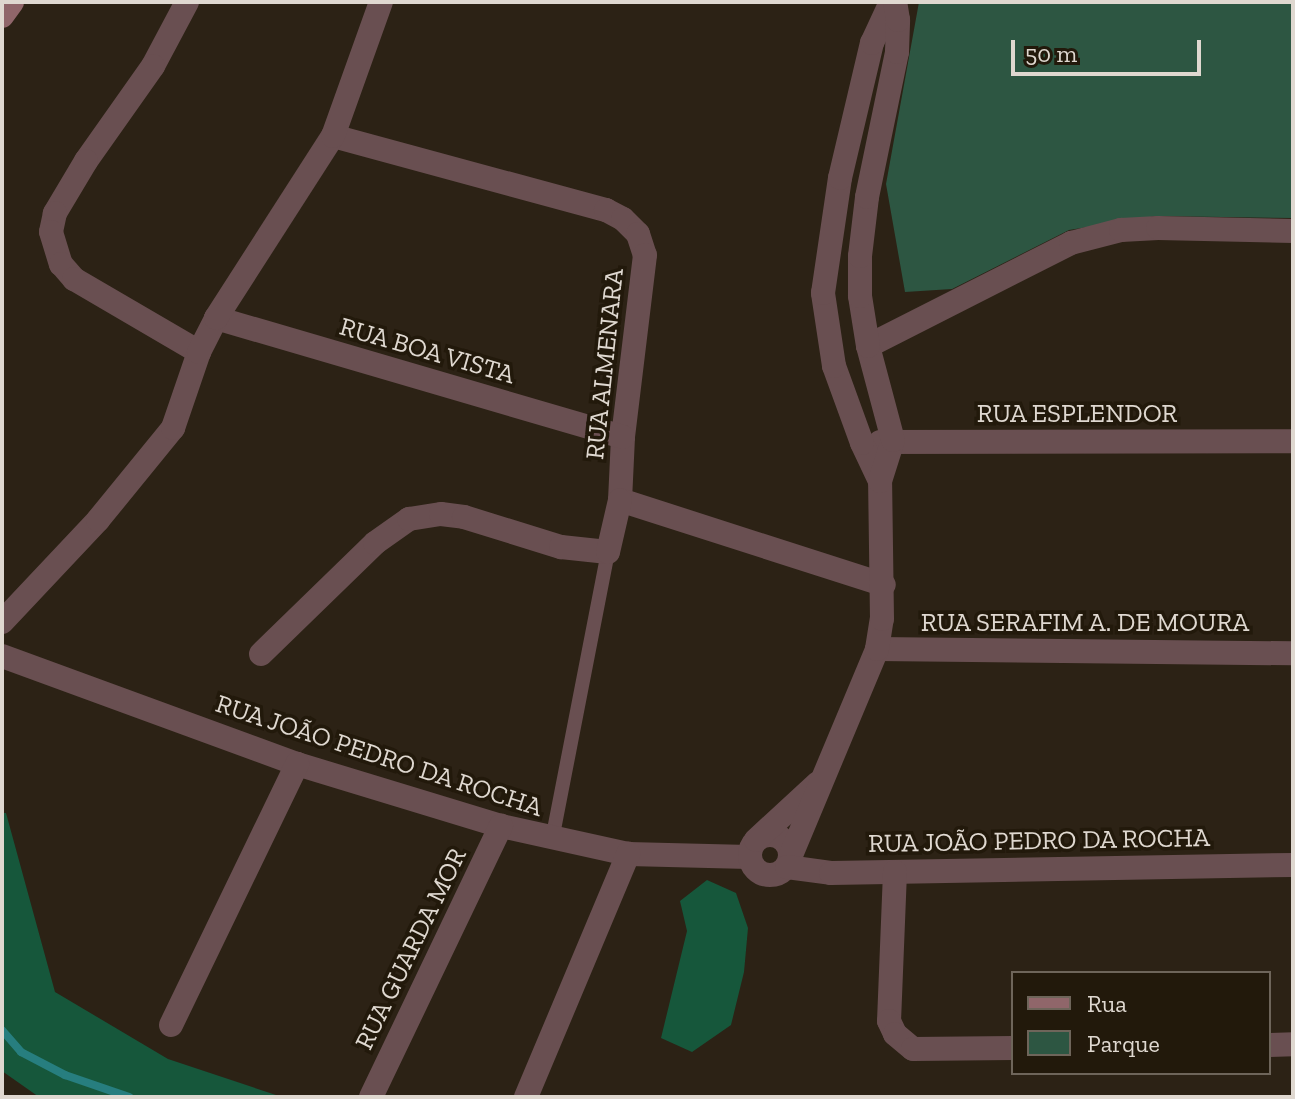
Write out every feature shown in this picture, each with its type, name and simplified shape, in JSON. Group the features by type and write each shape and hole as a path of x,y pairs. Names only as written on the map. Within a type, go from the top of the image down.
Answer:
{"main road":[{"path":"2,16 12,2"}],"street":[{"path":"187,2 153,66 86,161 55,213 51,232 61,264 74,279 199,352"},
{"path":"2,622 153,456 181,411 199,352 216,318 333,136 381,2"},
{"path":"819,782 753,849 754,869 765,875 777,875 789,861 819,782 877,649 884,585 880,481 893,440 868,346 860,296 860,256 867,197 897,52 898,20 893,2"},
{"path":"880,481 862,443 834,366 823,293 840,178 865,73 877,30 893,2"},
{"name":"RUA ALMENARA","path":"333,136 606,210 623,219 638,234 645,255 623,437 620,500 608,552"},
{"path":"868,346 1071,243 1121,230 1293,231"},
{"name":"RUA BOA VISTA","path":"216,318 623,437"},
{"name":"RUA ESPLENDOR","path":"862,443 893,440 931,443 1293,441"},
{"path":"620,500 884,585"},
{"path":"261,654 375,543 409,519 441,514 464,517 561,547 608,552"},
{"name":"RUA SERAFIM A. DE MOURA","path":"877,649 1293,653"},
{"name":"RUA JOÃO PEDRO DA ROCHA","path":"2,656 297,764 552,840 628,854 753,849"},
{"path":"171,1025 297,764"},
{"name":"RUA GUARDA MOR","path":"371,1097 501,826"},
{"path":"753,849 775,836 786,843 789,861"},
{"path":"526,1097 628,854"},
{"name":"RUA JOÃO PEDRO DA ROCHA","path":"789,861 813,872 1293,865"},
{"path":"895,872 889,1021 895,1034 913,1049 1011,1048"},
{"path":"1271,1045 1293,1044"}],"lane":[{"path":"552,840 608,552"}],"green space":[{"path":"919,2 1293,2 1293,218 1156,216 1069,230 952,289 905,292 886,184"},
{"path":"2,813 6,813 55,992 168,1059 282,1097 39,1097 2,1071"},
{"path":"707,880 736,893 748,928 744,972 731,1025 692,1052 661,1038 687,931 680,901"}],"waterway":[{"path":"2,1030 21,1052 65,1075 129,1097"}]}
